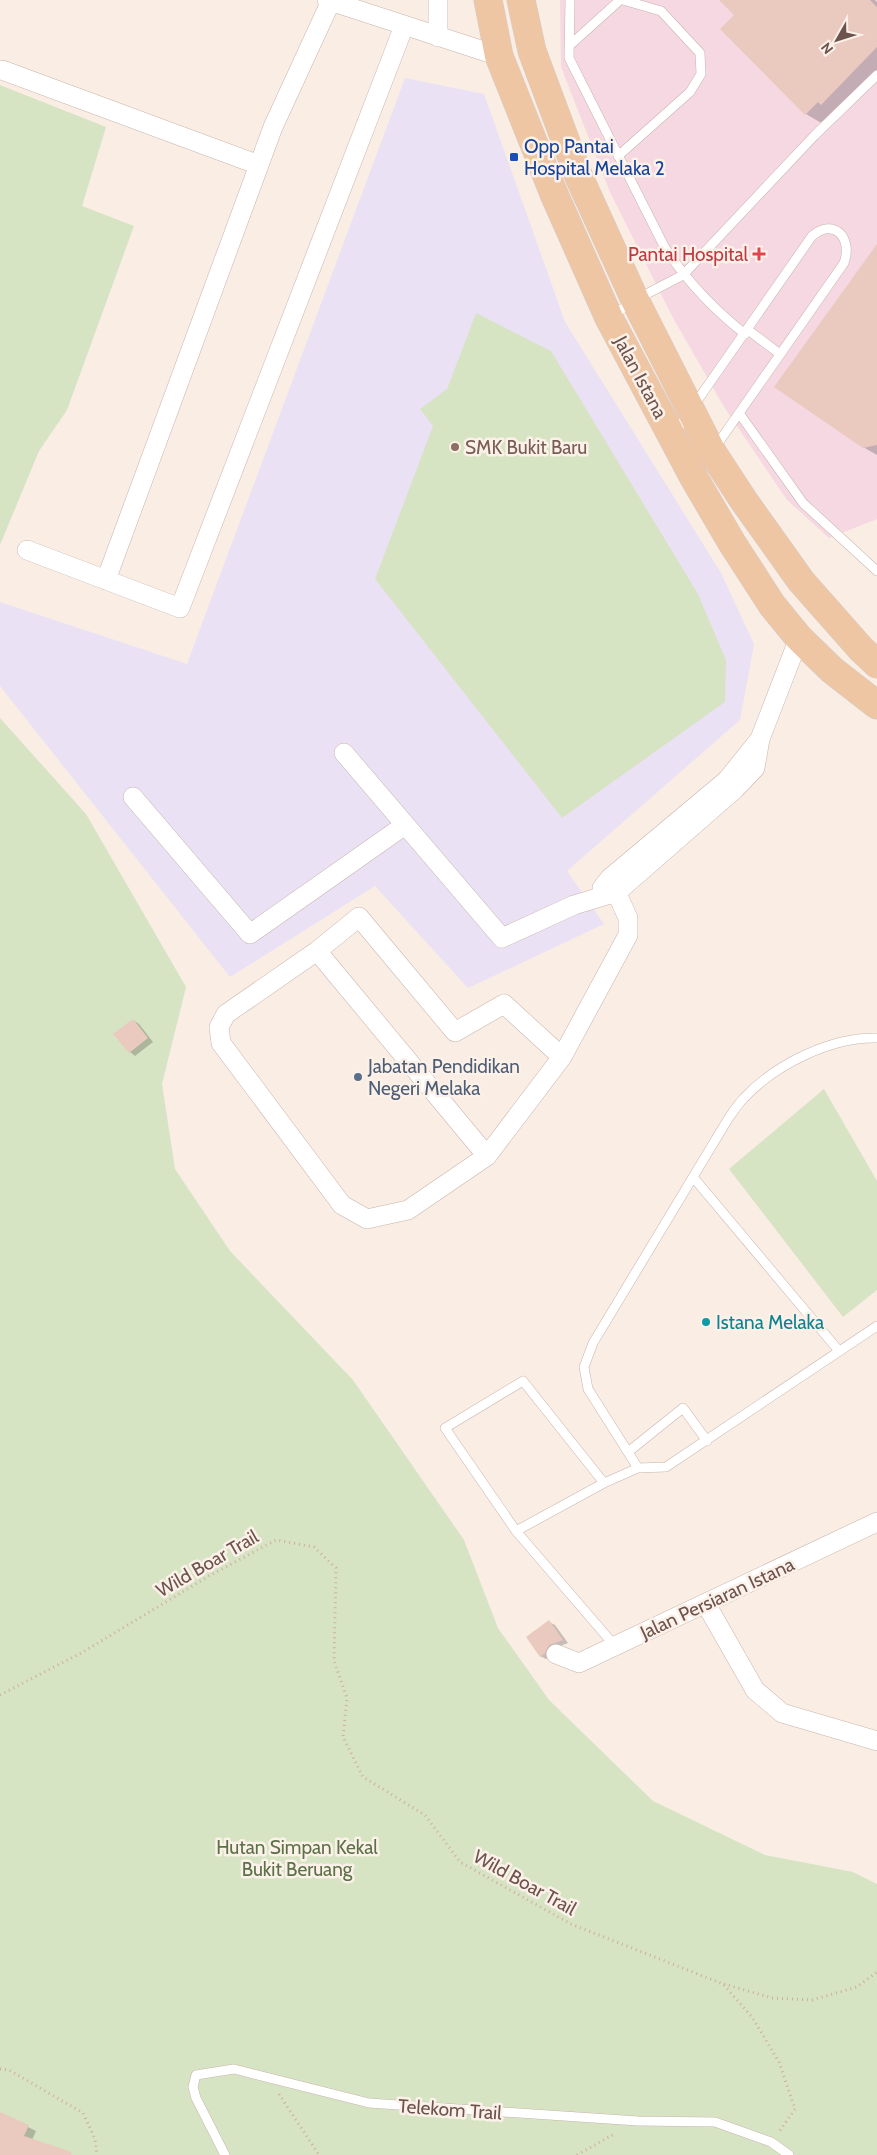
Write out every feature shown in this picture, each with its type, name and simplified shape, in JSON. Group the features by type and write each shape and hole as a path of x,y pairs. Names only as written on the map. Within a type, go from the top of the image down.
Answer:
{"main road":[{"name":"Jalan Istana","path":"488,0 499,56 554,194 609,318 672,437 732,543 772,605 799,638 832,670 877,705"},
{"name":"Jalan Istana","path":"521,0 532,51 579,177 635,300 712,452 801,581 861,650 877,664"},
{"path":"744,501 767,563 801,608 804,624 799,638"},
{"path":"799,638 815,634 831,642 877,679"}],"street":[{"path":"438,0 438,37"},
{"path":"106,580 272,127 333,1 499,56"},
{"path":"27,550 180,608 404,26"},
{"path":"2,70 259,165"},
{"path":"344,754 502,938 595,897 613,885 727,780 760,739 799,638"},
{"path":"133,797 250,934 405,824"},
{"path":"562,1057 504,1004 455,1032 359,917 317,951 226,1014 219,1027 221,1043 342,1205 367,1219 408,1210 487,1156 562,1057 628,935 628,918 613,885"},
{"path":"317,951 487,1156"},
{"name":"Jalan Persiaran Istana","path":"556,1654 579,1663 877,1522"},
{"path":"706,1604 755,1690 782,1713 877,1741"}],"lane":[{"path":"570,0 569,58 665,248 683,275 722,316 780,354"},
{"path":"569,46 621,0 661,11 700,53 701,74 690,92 618,156"},
{"path":"609,318 635,300 683,275 814,136 877,75"},
{"path":"672,437 812,236 817,231 826,228 834,229 844,236 846,244 844,262 712,452"},
{"path":"739,414 803,502 877,570"},
{"path":"638,1468 588,1389 584,1367 593,1343 728,1119 744,1098 787,1063 856,1037 877,1038"},
{"path":"693,1178 839,1351"},
{"path":"516,1531 604,1483 638,1468 666,1467 877,1326"},
{"path":"604,1483 523,1382 445,1428 516,1531 615,1646"},
{"path":"628,1452 683,1408 707,1440"},
{"name":"Telekom Trail","path":"225,2155 196,2098 193,2086 196,2075 234,2069 369,2103 638,2120 714,2122 772,2142 789,2155"}],"path":[{"name":"Wild Boar Trail","path":"0,1695 83,1652 209,1576 276,1540 314,1547 336,1568 334,1661 347,1698 343,1737 363,1777 424,1815 460,1862 571,1924 723,1984 752,2017 779,2062 796,2109 772,2142"},
{"path":"723,1984 772,1998 812,2000 857,1987 877,1972"},
{"path":"0,2069 8,2070 83,2113 95,2139 97,2155"},
{"path":"270,2078 290,2114 319,2155"},
{"path":"577,2155 638,2120"}],"shaded area":[{"name":"Pantai Hospital","path":"560,0 877,0 877,519 829,538 787,500 724,407 672,316 610,192 561,67"},
{"name":"SMK Bukit Baru","path":"405,78 484,94 565,322 721,573 754,644 740,720 567,871 604,924 468,988 375,886 230,977 0,686 0,602 187,664"}],"green space":[{"path":"0,85 106,127 82,206 134,226 67,410 39,451 0,545"},
{"path":"476,313 551,351 698,594 726,660 725,702 562,818 375,579 433,426 420,409 447,389"},
{"name":"Hutan Simpan Kekal Bukit Beruang","path":"0,718 86,814 186,987 162,1084 175,1169 230,1251 353,1380 464,1540 498,1628 549,1700 653,1801 765,1855 853,1872 877,1884 877,2155 0,2155"},
{"path":"824,1089 877,1181 877,1290 843,1317 729,1169"}],"building":[{"path":"719,0 870,0 877,7 877,47 821,105 818,102 805,115 720,29 734,15"},
{"path":"877,244 877,445 863,448 774,387"},
{"path":"133,1019 148,1038 129,1053 113,1034"},
{"path":"549,1620 563,1640 549,1645 545,1653 540,1657 526,1637"},
{"path":"0,2112 29,2125 24,2136 72,2152 71,2155 0,2155"}],"place":[{"name":"Opp Pantai Hospital Melaka 2","path":"514,157"},
{"name":"Pantai Hospital","path":"759,254"},
{"name":"SMK Bukit Baru","path":"455,447"},
{"name":"Jabatan Pendidikan Negeri Melaka","path":"358,1077"},
{"name":"Istana Melaka","path":"706,1322"}]}
